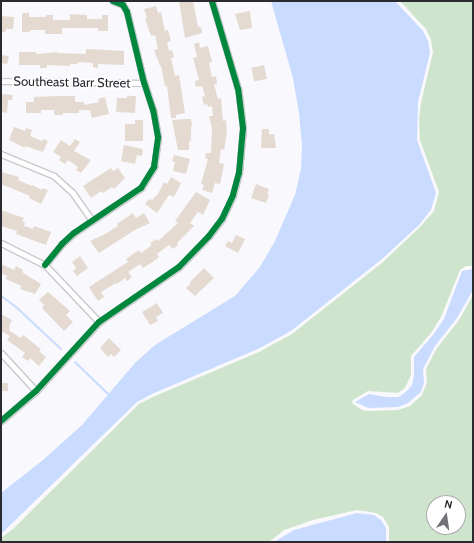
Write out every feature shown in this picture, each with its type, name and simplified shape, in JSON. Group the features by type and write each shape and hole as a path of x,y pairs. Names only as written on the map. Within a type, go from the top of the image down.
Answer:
{"street":[{"path":"46,265 68,239 141,188 154,167 158,137 153,110 144,83 127,12 123,5 113,1"},
{"path":"1,421 36,391 99,322 180,267 209,236 222,219 233,195 239,173 242,128 238,89 212,1"},
{"name":"Southeast Barr Street","path":"1,81 144,83"},
{"path":"1,154 54,176 72,192 92,221"},
{"path":"1,244 46,265 99,322"},
{"path":"1,353 36,391"}],"green space":[{"path":"400,1 473,1 473,266 466,266 460,270 441,317 431,333 411,356 411,375 405,388 398,393 368,391 353,400 352,403 362,410 368,411 398,410 410,406 422,395 427,383 426,370 437,348 459,320 473,295 473,542 389,542 389,527 383,517 376,513 357,510 313,520 284,530 269,542 1,542 1,538 13,529 139,404 259,352 292,334 383,262 420,227 434,211 439,192 420,140 419,119 421,103 433,52 431,40 426,29"}],"water":[{"path":"271,1 395,1 423,31 428,41 430,53 418,102 417,140 436,193 431,210 419,225 382,259 291,331 258,349 154,393 137,402 1,534 1,493 43,460 82,425 135,363 155,345 235,296 260,267 275,241 295,195 301,169 302,145 299,113 293,78"},
{"path":"473,269 473,290 457,318 435,346 425,365 423,369 424,383 421,392 408,403 398,407 368,408 355,402 369,394 386,397 399,397 408,390 412,385 414,375 414,357 433,335 444,319 462,271"},
{"path":"357,513 374,515 381,520 386,528 386,542 274,542 294,530"}],"building":[{"path":"179,1 193,1 198,27 201,27 202,33 185,38"},
{"path":"156,6 158,13 161,12 165,31 168,30 171,41 167,42 169,51 172,50 174,57 171,58 175,76 179,75 185,113 176,115 176,118 171,118 167,86 165,86 161,66 154,50 158,49 155,35 151,36 145,19 147,18 144,9"},
{"path":"250,11 252,28 240,30 235,14"},
{"path":"22,13 29,13 29,17 46,17 46,15 53,15 53,20 70,20 70,14 87,15 87,19 102,19 102,15 108,15 108,31 98,31 98,28 62,28 62,34 45,34 45,30 30,30 30,32 22,32"},
{"path":"1,16 14,17 13,29 6,29 5,32 1,32"},
{"path":"199,42 200,48 208,46 212,62 209,63 212,77 216,76 217,84 214,84 218,99 221,98 223,121 226,120 227,132 224,150 221,149 219,163 224,164 223,170 220,184 215,183 212,193 202,190 204,185 201,184 208,159 205,158 206,153 211,153 212,128 209,116 213,116 212,106 208,107 207,104 204,105 202,97 205,96 202,86 196,87 195,81 199,80 193,58 197,57 194,44"},
{"path":"86,49 124,51 124,65 98,64 98,68 93,67 93,63 78,62 78,64 70,64 70,66 47,65 47,68 40,68 40,65 19,65 19,52 36,52 36,54 57,52 86,54"},
{"path":"1,55 9,56 7,64 1,63"},
{"path":"264,65 267,79 254,81 251,68"},
{"path":"1,94 13,95 12,100 8,100 7,113 1,112"},
{"path":"75,96 75,102 84,102 84,105 99,102 98,99 105,97 109,114 92,118 90,110 79,110 79,113 63,113 63,115 54,115 54,110 41,110 41,113 26,113 26,102 34,102 34,97"},
{"path":"127,96 136,96 135,113 116,112 117,98 127,98"},
{"path":"191,119 192,126 189,150 178,150 172,120"},
{"path":"135,120 143,120 143,141 125,141 125,124 135,124"},
{"path":"14,127 25,131 26,128 32,130 30,136 42,141 43,139 48,141 43,152 25,146 25,148 9,140"},
{"path":"262,129 269,129 269,134 274,134 276,148 261,148"},
{"path":"75,139 80,142 74,151 91,160 81,173 76,170 78,167 68,160 65,164 59,160 61,157 53,152 61,140 70,146"},
{"path":"124,145 143,149 142,156 137,155 135,164 121,161"},
{"path":"174,155 190,159 186,174 173,171 175,162 172,161"},
{"path":"111,168 113,171 118,168 125,178 114,189 112,187 103,193 101,191 91,198 83,186"},
{"path":"1,172 19,177 18,180 42,190 43,188 48,190 41,204 29,198 30,196 1,184"},
{"path":"171,177 181,183 174,197 169,195 157,213 145,204 149,199 152,200 158,194 164,182 167,184"},
{"path":"256,184 269,189 267,194 269,195 266,203 251,198"},
{"path":"196,192 210,200 203,215 198,212 190,223 194,226 177,243 178,245 173,249 169,245 157,254 159,257 154,261 143,268 140,264 128,272 132,277 127,281 125,278 101,292 104,297 98,301 89,287 128,262 126,259 139,250 141,253 152,245 150,243 157,239 158,241 178,223 175,221"},
{"path":"1,210 24,218 22,221 25,223 24,226 33,229 34,226 51,232 46,245 16,234 17,231 1,226"},
{"path":"133,213 136,218 144,213 150,223 135,230 99,253 90,241 118,226 117,224"},
{"path":"236,235 245,239 238,253 225,246 228,241 232,243"},
{"path":"80,256 88,268 77,276 73,271 76,268 72,262"},
{"path":"1,264 14,270 16,266 23,270 22,272 41,284 35,294 20,289 21,286 6,279 7,276 1,273"},
{"path":"204,268 214,278 195,296 186,288"},
{"path":"48,292 70,311 66,315 73,322 64,331 42,308 44,305 39,300"},
{"path":"157,303 163,313 156,317 158,321 150,325 142,312"},
{"path":"1,314 12,320 9,330 20,338 23,335 41,349 39,351 46,357 39,366 30,358 28,361 22,357 25,353 7,340 10,336 1,331"},
{"path":"109,338 121,350 114,357 111,354 108,357 100,348"},
{"path":"1,383 8,383 8,391 1,391"}],"waterway":[{"path":"1,296 15,306 61,349"},
{"path":"75,362 108,394"}],"cycle path":[{"path":"45,265 62,244 74,233 141,188 154,167 158,137 153,110 144,83 127,12 123,5 113,1"},
{"path":"1,421 36,391 99,322 179,267 209,236 222,219 233,195 239,173 243,128 238,89 212,1"}]}
